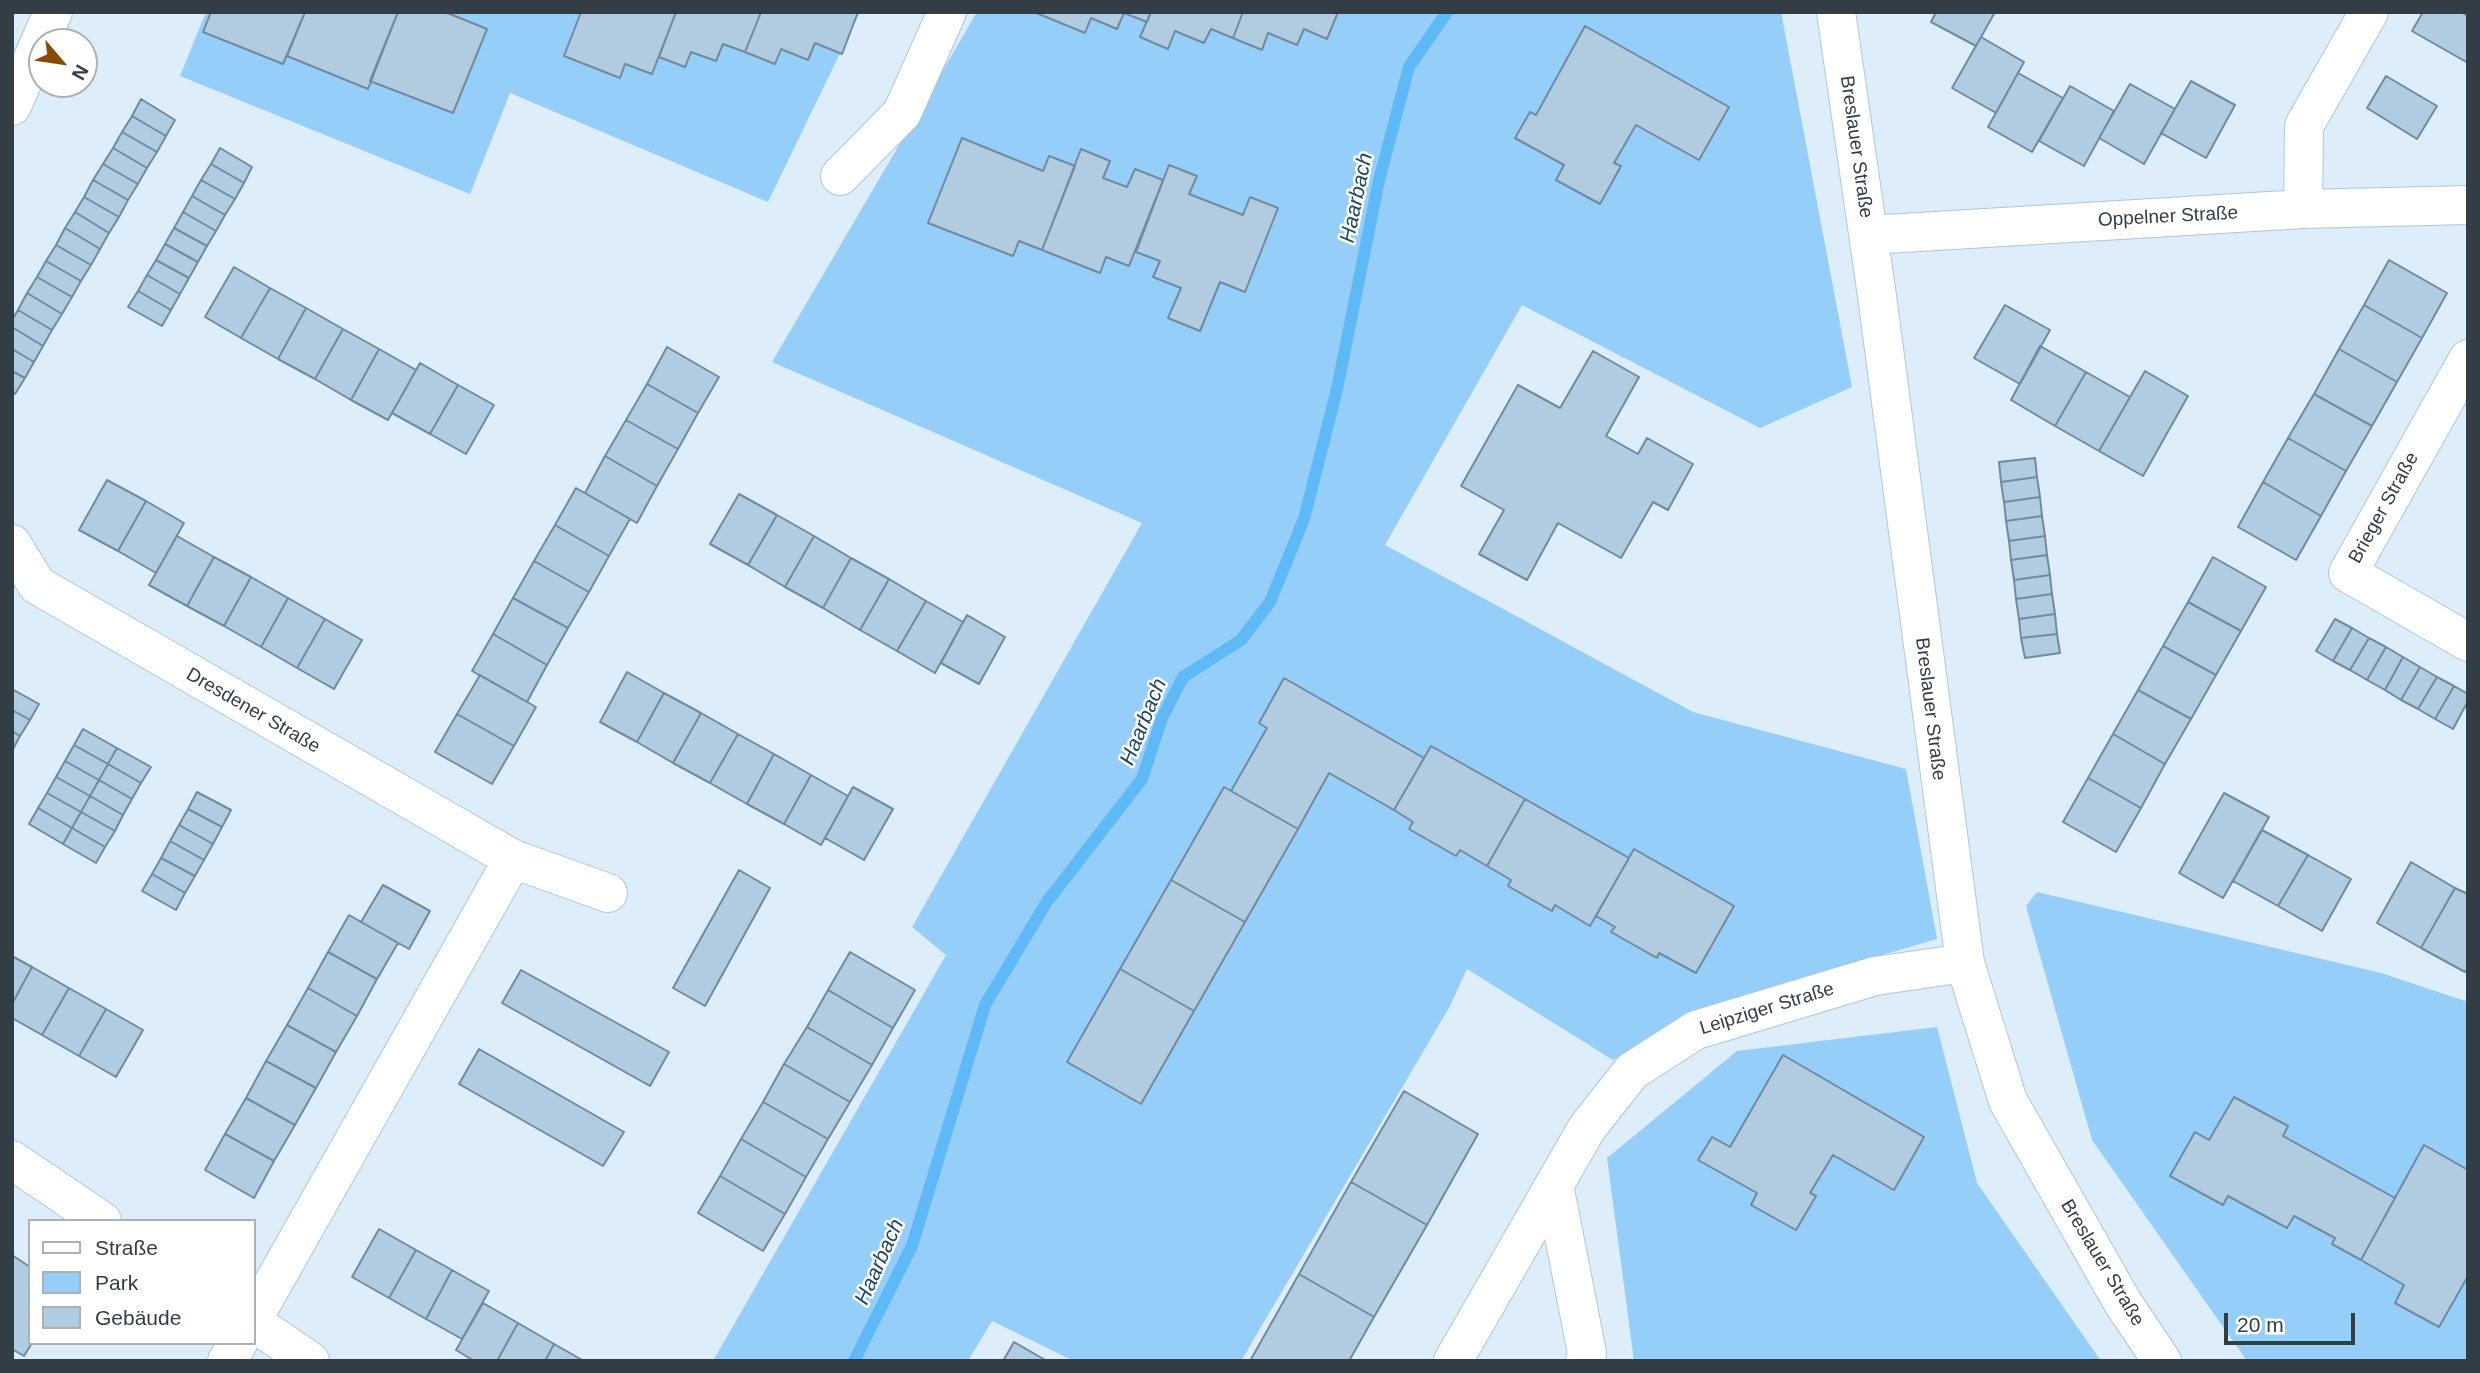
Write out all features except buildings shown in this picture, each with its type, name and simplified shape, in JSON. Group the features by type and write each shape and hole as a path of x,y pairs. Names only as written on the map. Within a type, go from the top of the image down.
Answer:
{"street":[{"path":"12,106 53,12"},
{"path":"840,176 902,113 947,12"},
{"name":"Breslauer Straße","path":"1836,12 1869,235 1965,963 2008,1101 2123,1303 2162,1361"},
{"path":"2302,209 2304,126 2369,12"},
{"name":"Oppelner Straße","path":"1869,235 2302,209 2468,205"},
{"name":"Brieger Straße","path":"2468,359 2348,573 2468,642"},
{"name":"Dresdener Straße","path":"12,544 37,585 513,859 608,893"},
{"path":"256,1316 513,859"},
{"name":"Leipziger Straße","path":"1453,1361 1587,1128 1632,1071 1696,1030 1875,976 1965,963"},
{"path":"12,1160 99,1219"},
{"path":"1554,1185 1587,1353 1585,1361"},
{"path":"256,1321 310,1361"},
{"path":"227,1361 237,1345"}],"green space":[{"path":"206,12 860,12 768,202 510,93 470,194 180,76"},
{"path":"977,12 1781,12 1852,387 1760,428 1522,305 1385,545 1693,712 1906,769 1937,939 1744,995 1613,1060 1467,969 1450,1006 1241,1361 1074,1361 992,1321 968,1361 713,1361 946,955 912,927 1142,523 772,362"},
{"path":"2037,892 2381,973 2468,1002 2468,1361 2247,1361 2092,1140 2026,906"},
{"path":"1937,1027 1977,1183 2101,1361 1634,1361 1607,1158 1737,1051"}],"waterway":[{"name":"Haarbach","path":"854,1361 912,1246 985,1005 1046,903 1142,779 1162,718 1183,677 1241,640 1270,602 1304,519 1337,389 1379,180 1409,67 1447,12"}]}
